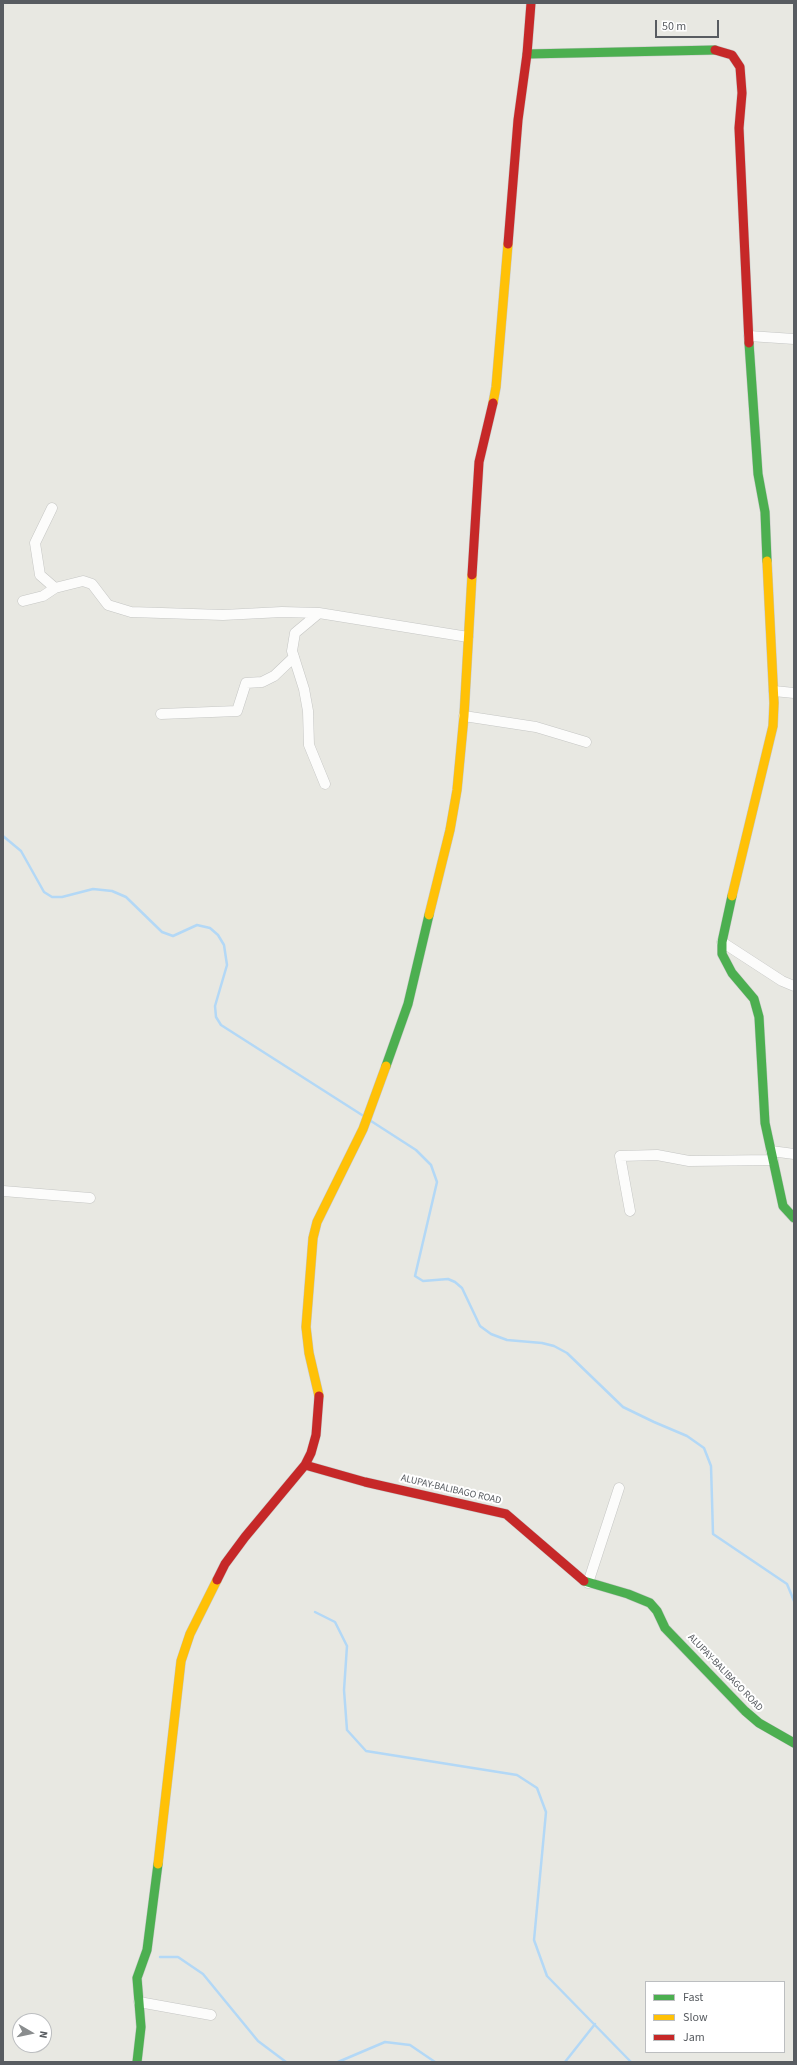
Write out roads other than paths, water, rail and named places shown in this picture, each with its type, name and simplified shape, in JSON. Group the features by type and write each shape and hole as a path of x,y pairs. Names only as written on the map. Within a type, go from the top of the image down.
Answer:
{"street":[{"path":"137,2062 141,2027 137,1978 147,1950 151,1927 183,1654 190,1634 225,1564 245,1537 305,1465 311,1453 316,1435 319,1396 309,1353 306,1327 313,1238 317,1222 363,1129 408,1004 458,790 464,716 479,462 496,387 518,120 527,54 531,3"},
{"path":"527,54 717,50 732,55 740,67 741,87 739,128 749,336 758,474 765,512 774,690 773,726 722,942 722,954 732,973 754,999 759,1017 765,1123 783,1206 794,1218"},
{"path":"749,336 794,339"},
{"path":"52,508 35,543 40,575 55,588"},
{"path":"23,601 43,596 55,588 83,581 92,584 108,605 131,612 223,615 282,612 319,613 468,637"},
{"path":"319,613 295,633 292,650 304,689 308,711 309,745 325,784"},
{"path":"161,714 237,711 246,683 262,682 274,676 294,657"},
{"path":"774,690 794,693"},
{"path":"464,716 536,727 586,742"},
{"path":"722,942 782,981 794,986"},
{"path":"630,1211 620,1156 657,1155 689,1162 794,1154"},
{"path":"3,1190 90,1198"},
{"name":"ALUPAY-BALIBAGO ROAD","path":"305,1465 365,1482 506,1514 578,1577 588,1583 628,1594 650,1603 657,1611 665,1628 688,1650 745,1711 759,1723 794,1743"},
{"path":"588,1583 619,1488"},
{"path":"139,2002 211,2015"}],"waterway":[{"path":"3,836 21,851 44,892 52,897 62,897 93,889 112,891 126,897 162,932 173,936 197,925 210,928 218,935 224,945 227,965 215,1006 216,1017 221,1025 362,1115"},
{"path":"371,1121 416,1150 431,1165 437,1182 415,1276 423,1281 448,1279 455,1282 462,1288 480,1326 491,1334 507,1340 542,1343 554,1346 567,1353 623,1407 687,1436 704,1448 711,1466 713,1534 787,1584 794,1601"},
{"path":"315,1612 335,1622 347,1646 344,1690 347,1730 366,1751 517,1775 537,1788 546,1812 534,1940 547,1976 631,2062"},
{"path":"160,1957 178,1957 203,1974 258,2041 286,2062"},
{"path":"565,2062 595,2024"},
{"path":"338,2062 385,2042 410,2045 435,2062"}]}
